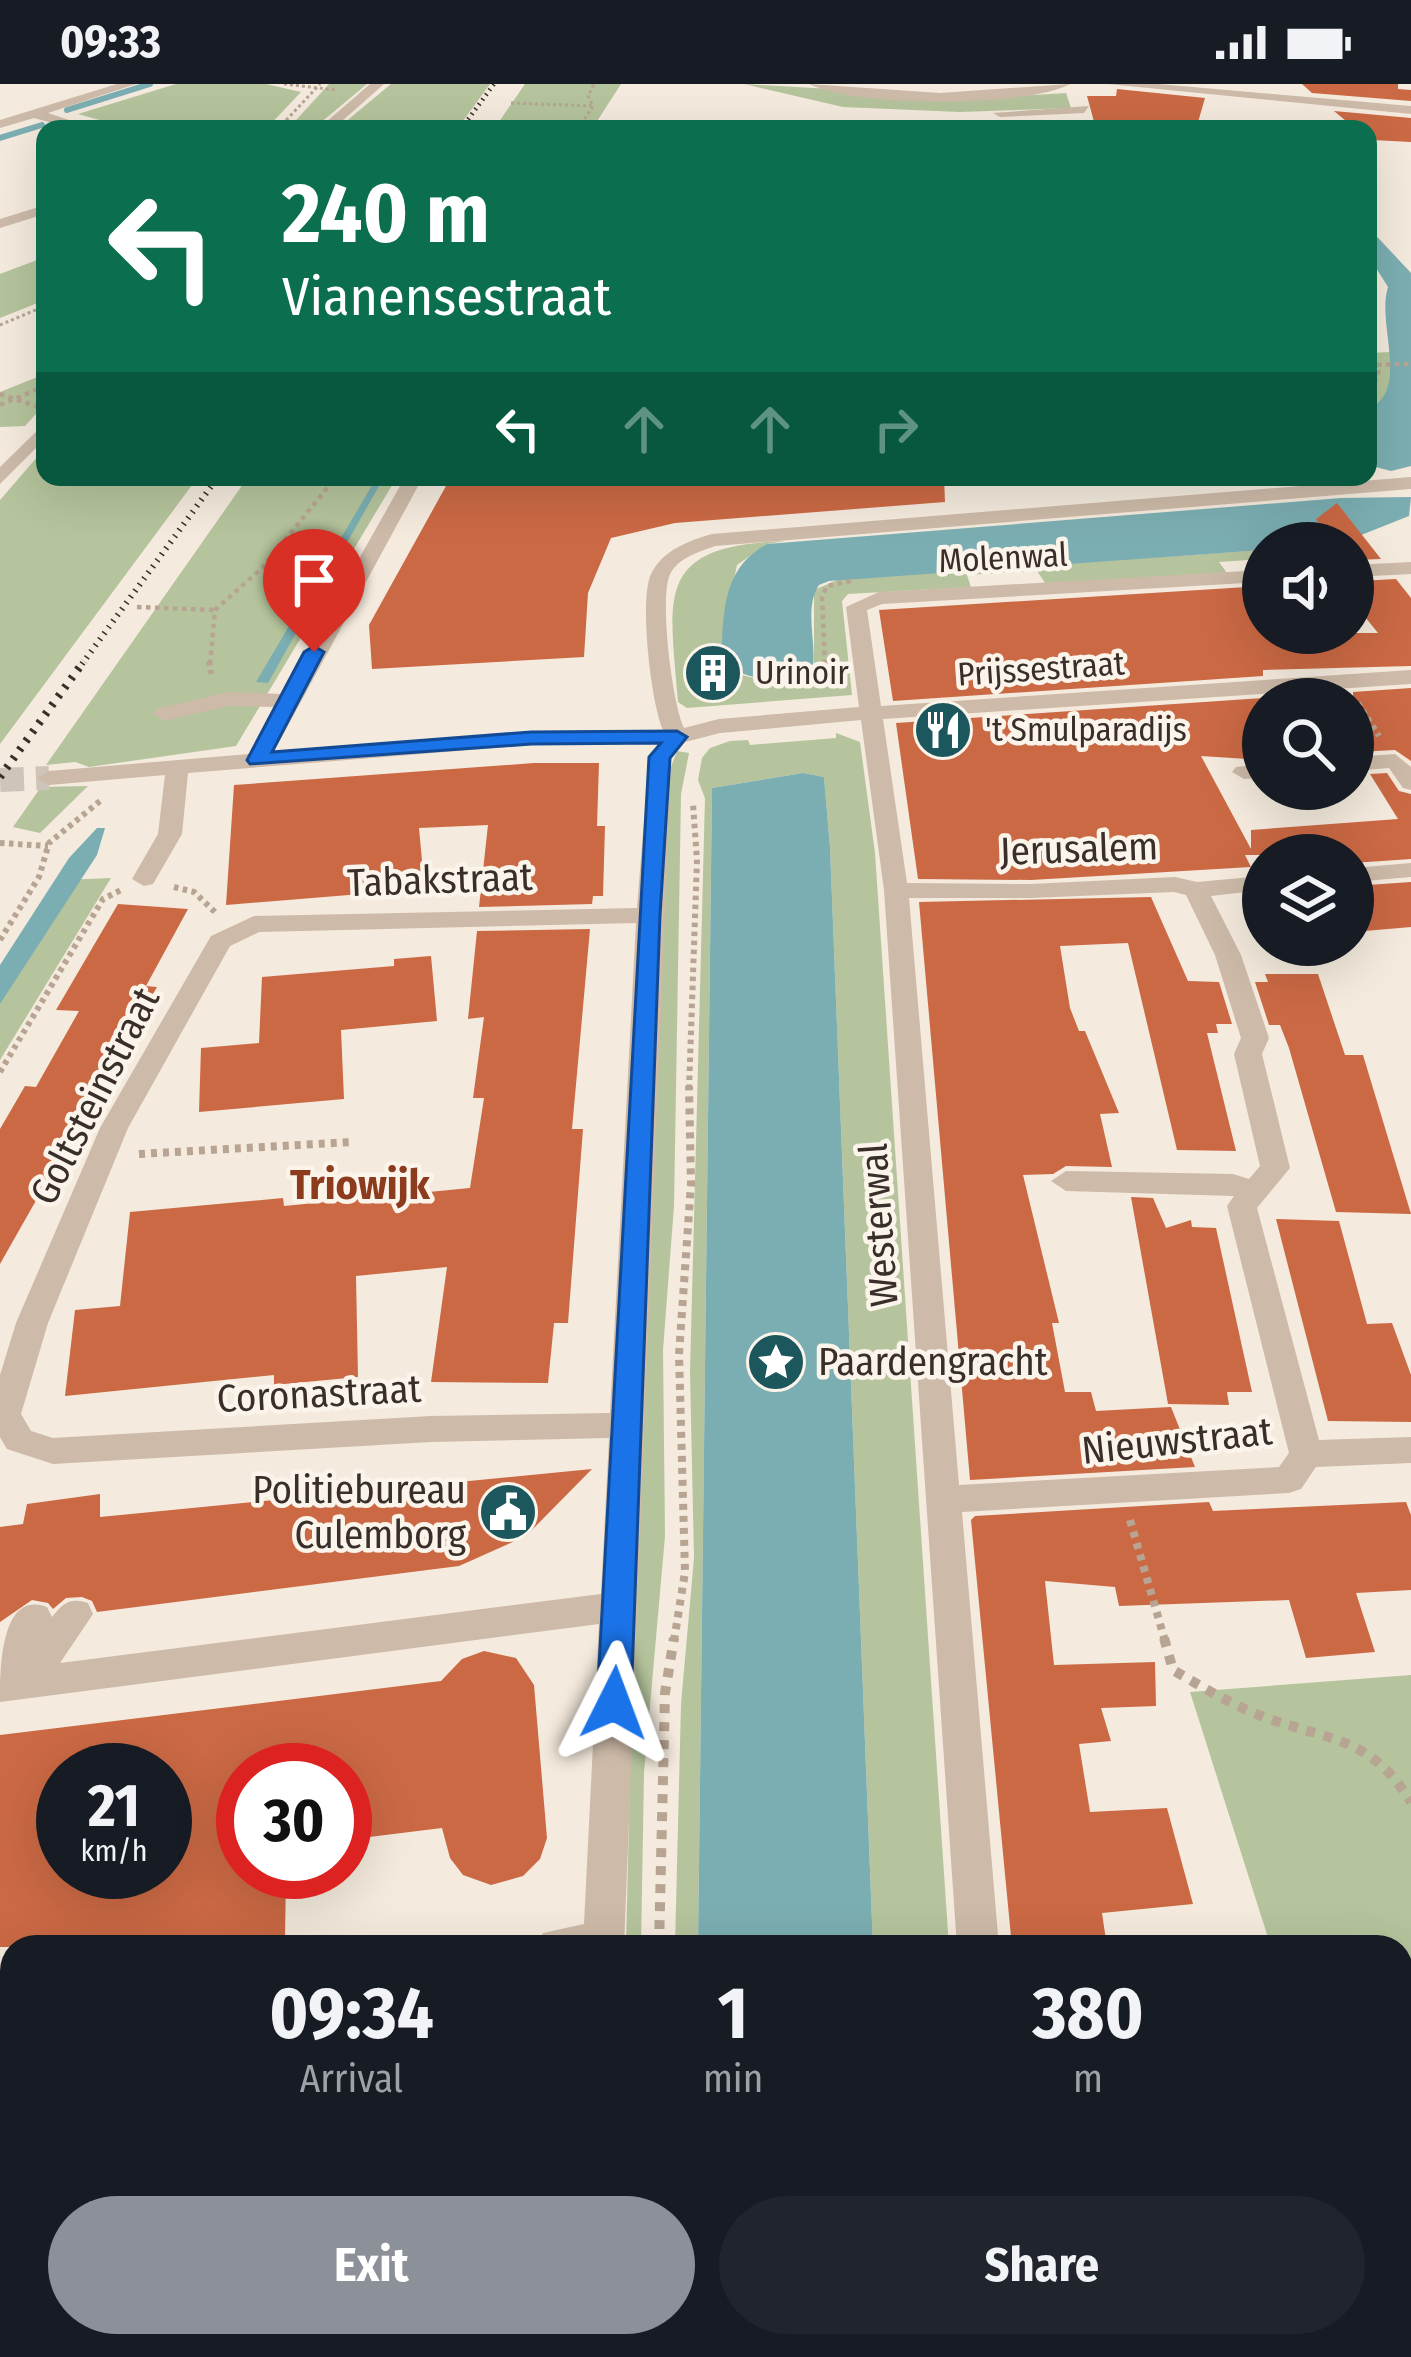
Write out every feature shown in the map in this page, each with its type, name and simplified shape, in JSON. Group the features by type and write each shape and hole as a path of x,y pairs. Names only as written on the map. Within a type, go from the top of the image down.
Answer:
{"street":[{"path":"0,124 130,84"},
{"path":"335,120 377,84"},
{"path":"815,84 961,94 1069,89 1088,114 868,109"},
{"path":"1333,104 1334,84"},
{"path":"1092,91 1117,85 1411,110"},
{"path":"0,104 58,120"},
{"path":"0,224 36,211"},
{"path":"0,478 32,435"},
{"path":"1377,482 1411,483"},
{"path":"258,760 409,486"},
{"path":"603,1935 649,915 660,757 677,737 665,712 659,669 658,577 676,554 712,540 1294,486"},
{"path":"1374,570 1411,568"},
{"name":"Molenwal","path":"871,712 856,607 864,600 1242,577"},
{"name":"Prijssestraat","path":"1374,680 1411,677"},
{"name":"Prijssestraat","path":"49,778 531,738 677,737 719,726 871,712 1242,688"},
{"path":"164,714 228,699 288,700"},
{"name":"Westerwal","path":"871,712 896,890 977,1935"},
{"path":"1374,762 1395,760 1411,783"},
{"path":"144,879 170,834 177,769"},
{"path":"1374,873 1411,870"},
{"name":"Jerusalem","path":"896,890 1242,886"},
{"path":"1196,890 1228,955 1255,1037 1248,1054 1275,1168 1242,1206 1306,1454"},
{"name":"Tabakstraat","path":"234,931 254,924 649,915"},
{"name":"Goltsteinstraat","path":"20,1440 4,1415 32,1323 102,1156 220,941 234,931"},
{"path":"1066,1181 1233,1184 1253,1192"},
{"name":"Coronastraat","path":"20,1440 53,1451 431,1430 625,1425"},
{"name":"Nieuwstraat","path":"942,1500 1289,1480 1306,1454 1411,1450"},
{"path":"8,1677 619,1607"},
{"path":"8,1677 75,1614"},
{"path":"8,1677 34,1618"}],"path":[{"path":"284,84 317,87"},
{"path":"592,106 588,97 594,84"},
{"path":"286,120 317,87"},
{"path":"511,103 592,106"},
{"path":"583,120 592,106"},
{"path":"0,325 36,310"},
{"path":"1377,377 1379,364 1411,364"},
{"path":"0,405 36,390"},
{"path":"0,394 36,405"},
{"path":"137,608 215,610 264,566 329,486"},
{"path":"215,610 210,674 228,699"},
{"path":"1374,728 1395,760"},
{"path":"0,940 39,877 48,846 105,796 115,773"},
{"path":"659,1935 665,1693 685,1572 679,1354 692,1184 688,1021 697,860 692,800"},
{"path":"0,842 48,846"},
{"path":"0,1072 103,899 144,879 194,892 234,931"},
{"path":"102,1156 352,1142"},
{"path":"1122,1492 1173,1670 1269,1719 1364,1745 1398,1778 1411,1802"}],"green space":[{"path":"176,84 266,84 301,92 275,120 100,120 78,114"},
{"path":"329,84 367,84 324,120 296,120"},
{"path":"391,84 490,84 464,120 348,120"},
{"path":"525,84 621,84 598,120 500,120"},
{"path":"744,84 985,98 1066,93 1071,108 960,112 843,107"},
{"path":"36,260 36,304 0,318 0,274"},
{"path":"1391,352 1394,388 1377,405 1377,353"},
{"path":"36,378 36,414 25,426 0,427 0,392"},
{"path":"36,458 36,486 191,486 0,744 0,500"},
{"path":"242,486 392,486 236,746 89,767 75,762 46,765"},
{"path":"785,541 767,544 737,565 724,627 725,671 770,682 808,682 814,671 814,590 842,578 1242,551 1242,560 1219,562 1227,573 1045,583 1037,571 967,575 971,587 848,594 842,601 852,695 687,708 678,702 673,632 679,582 692,565 712,553"},
{"path":"836,733 860,742 875,853 948,1935 873,1935 830,847 824,777 803,773 712,788 698,1935 675,1935 681,1704 694,1558 690,1372 705,798 698,780 702,758 710,748 730,741 748,740 750,745 836,738"},
{"path":"677,751 689,753 681,794 674,1206 663,1350 665,1536 644,1773 641,1935 626,1935 634,1602 669,772"},
{"path":"88,786 40,833 13,827 41,787"},
{"path":"111,878 0,1060 0,975 63,880"},
{"path":"1411,1675 1411,1935 1267,1935 1190,1692"}],"water":[{"path":"1377,237 1411,273 1411,466 1391,471 1377,467 1377,403 1388,388 1390,372 1388,287 1377,269"},
{"path":"372,486 379,486 268,683 256,682"},
{"path":"1411,497 1409,516 1374,530 1374,522 1242,522 1242,552 829,581 819,585 814,596 809,682 770,682 721,667 724,613 732,581 751,555 767,544 1341,498"},
{"name":"Paardengracht","path":"803,773 824,777 873,1935 698,1935 712,788"},
{"path":"97,828 105,828 97,855 0,1004 0,965 69,858"}],"building":[{"path":"1302,84 1398,84 1398,89 1411,90 1411,101 1312,93"},
{"path":"1117,89 1205,98 1199,120 1094,120 1087,96 1116,96"},
{"path":"1334,111 1411,118 1411,142 1377,140 1377,120 1345,120"},
{"path":"446,486 944,486 945,502 675,523 611,538 588,593 584,657 372,669 369,625"},
{"path":"1337,503 1352,522 1318,522"},
{"path":"1396,579 1411,598 1411,666 1263,670 1263,676 893,701 879,610 1242,587 1242,654 1374,654 1374,633 1378,633 1374,628 1374,580"},
{"path":"1411,688 1411,761 1395,750 1374,751 1374,691"},
{"path":"1242,699 1242,759 1201,756 1243,834 1242,868 1031,880 918,879 896,723"},
{"path":"534,763 599,763 597,826 605,826 603,896 593,896 592,904 479,907 488,825 419,828 424,883 361,888 361,894 226,905 234,785"},
{"path":"1387,773 1399,791 1411,794 1411,859 1374,862 1374,834 1251,834 1251,830 1398,819 1374,780 1374,774"},
{"path":"1411,882 1411,927 1374,930 1374,885"},
{"path":"1151,897 1188,981 1219,982 1232,1024 1216,1024 1218,1033 1207,1033 1236,1151 1177,1150 1128,943 1060,946 1070,1008 1079,1031 1085,1031 1119,1113 1100,1114 1112,1167 1066,1166 1053,1174 1023,1175 1059,1323 1052,1323 1065,1392 1091,1392 1096,1411 1171,1407 1195,1467 970,1480 919,902"},
{"path":"118,904 188,909 146,986 157,987 0,1264 0,1129 25,1086 36,1087 79,1011 56,1010"},
{"path":"590,929 572,1129 583,1129 568,1323 554,1323 548,1383 431,1382 447,1267 356,1276 358,1377 274,1385 274,1375 65,1396 75,1310 120,1306 130,1212 283,1198 284,1206 470,1188 484,1098 473,1098 484,1017 468,1019 477,931"},
{"path":"431,956 437,1021 341,1030 344,1099 199,1112 201,1048 259,1043 262,977 394,966 394,959"},
{"path":"1265,974 1318,974 1345,1055 1363,1055 1411,1214 1336,1212 1289,1048 1280,1025 1269,1025 1255,982 1268,982"},
{"path":"1131,1197 1153,1198 1166,1228 1191,1220 1192,1227 1216,1228 1252,1392 1227,1392 1229,1405 1168,1404"},
{"path":"1276,1219 1339,1221 1367,1324 1392,1323 1411,1375 1411,1422 1328,1421"},
{"path":"592,1469 526,1536 459,1566 97,1612 92,1601 82,1597 66,1598 53,1609 32,1600 0,1622 0,1527 23,1524 27,1504 100,1494 100,1517"},
{"path":"1209,1502 1213,1511 1406,1502 1411,1515 1411,1590 1356,1593 1375,1652 1306,1658 1289,1600 1119,1606 1115,1587 1045,1581 1054,1665 1155,1662 1156,1706 1101,1708 1111,1741 1079,1744 1090,1812 1167,1808 1193,1904 1102,1913 1105,1935 1011,1935 971,1520 975,1516"},
{"path":"484,1651 516,1658 534,1685 547,1838 540,1859 523,1876 491,1885 463,1875 450,1858 442,1828 372,1837 372,1743 216,1743 216,1899 286,1899 285,1935 0,1935 0,1735 441,1681 462,1659"}],"waterway":[{"path":"67,110 150,84"},
{"path":"0,138 36,127"}],"tunnel":[{"path":"0,780 49,778"}],"railway":[{"path":"468,120 494,84"},
{"path":"82,664 211,486"},
{"path":"0,777 84,661"}],"place":[{"name":"Urinoir","path":"713,673"},
{"name":"'t Smulparadijs","path":"943,730"},
{"name":"Paardengracht","path":"776,1362"},
{"name":"Politiebureau Culemborg","path":"508,1512"}],"district":[{"name":"Triowijk","path":"360,1185"}],"route":[{"path":"314,652 258,760 531,738 677,737 660,757 649,915 614,1703"}]}
